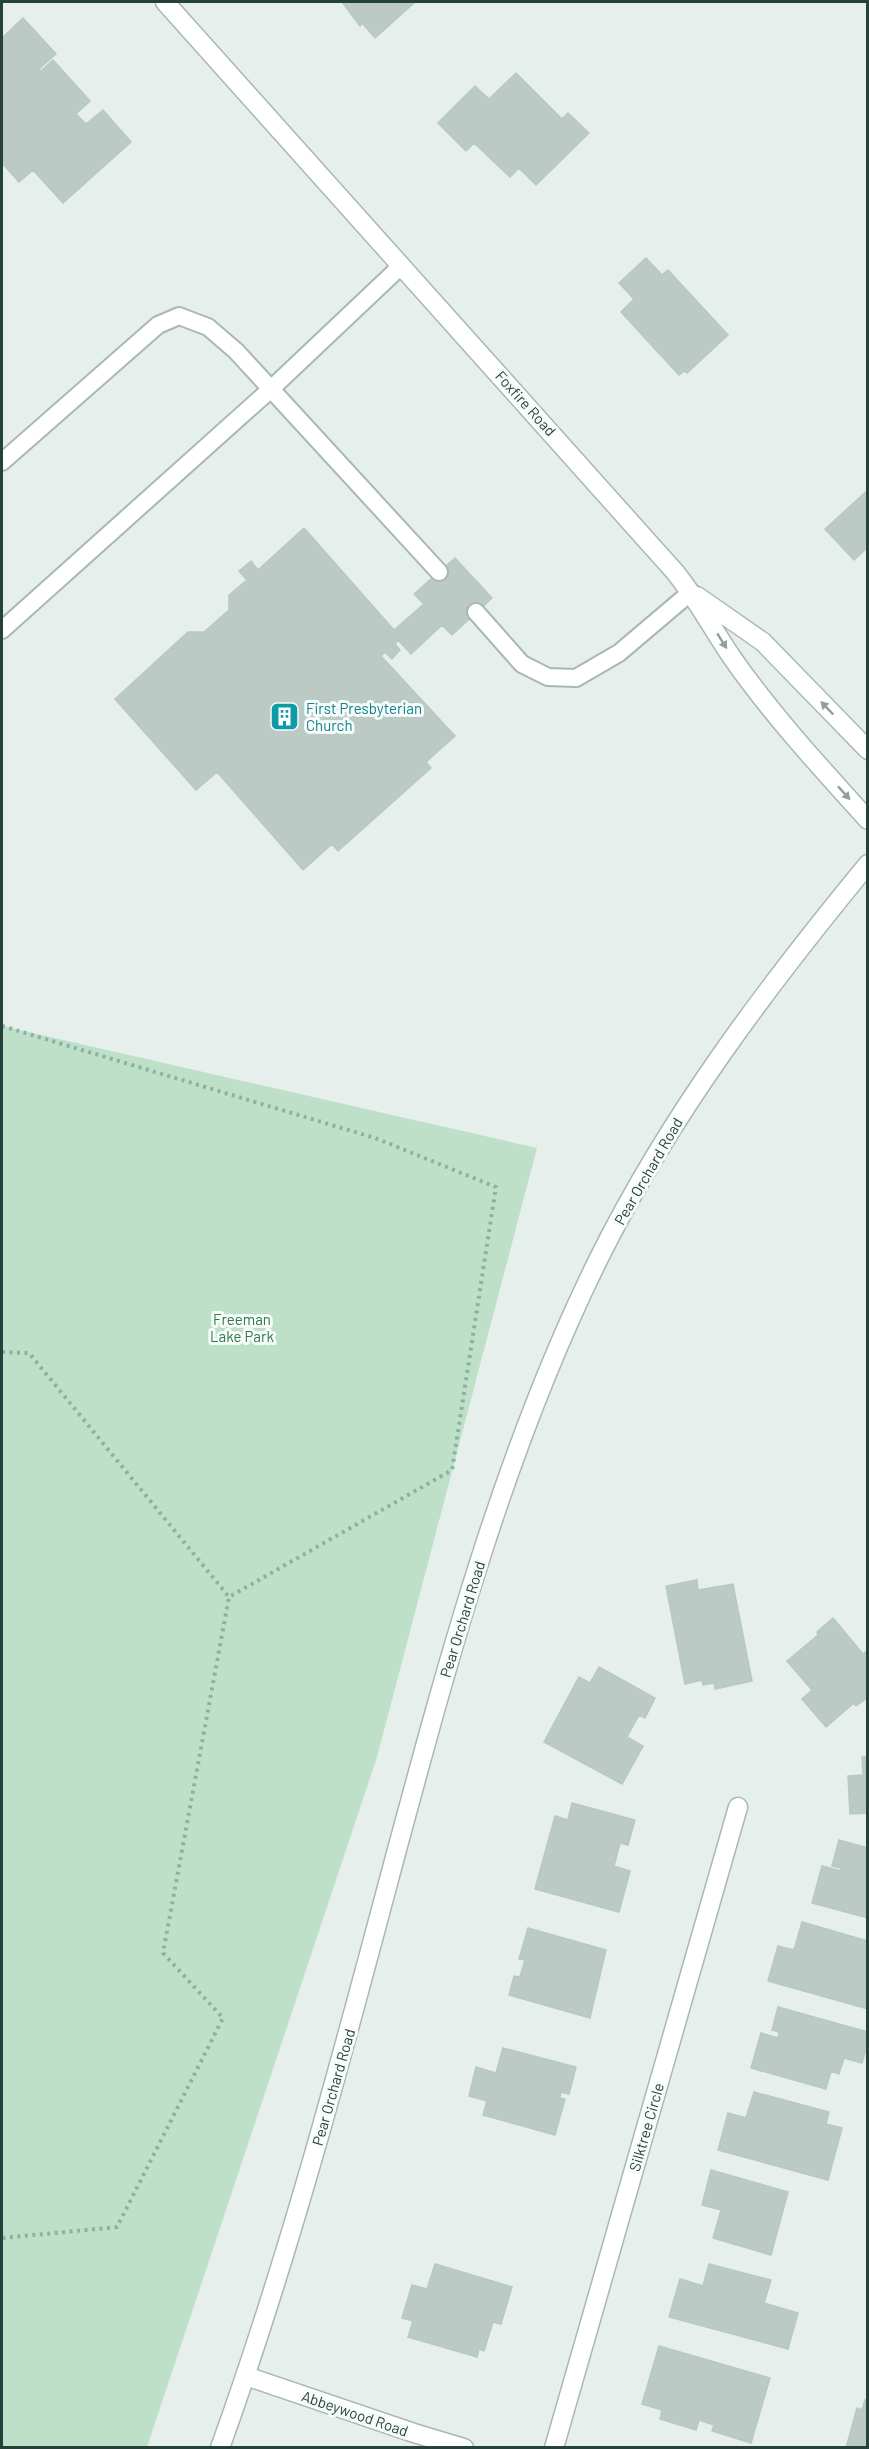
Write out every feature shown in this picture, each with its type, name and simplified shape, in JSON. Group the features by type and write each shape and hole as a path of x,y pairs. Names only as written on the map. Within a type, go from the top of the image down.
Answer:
{"street":[{"name":"Foxfire Road","path":"165,2 521,398 691,592 733,659 799,744 867,820"},
{"path":"691,592 763,642 867,750"},
{"name":"Pear Orchard Road","path":"220,2448 294,2227 464,1608 498,1501 536,1399 599,1258 645,1172 712,1065 803,943 867,864"},
{"name":"Silktree Circle","path":"554,2448 738,1807"},
{"name":"Abbeywood Road","path":"246,2376 464,2448"}],"lane":[{"path":"2,630 272,388 402,266"},
{"path":"2,462 158,325 179,316 208,327 236,351 439,572"},
{"path":"476,612 522,664 548,677 576,678 618,653 691,592"}],"path":[{"path":"2,1026 375,1138 496,1187 452,1470 229,1597 163,1953 223,2018 117,2227 2,2238"},
{"path":"2,1352 29,1353 229,1597"}],"green space":[{"name":"Freeman Lake Park","path":"2,1026 537,1148 377,1757 147,2447 2,2447"}],"building":[{"path":"342,2 415,2 375,38 362,23 360,26"},
{"path":"23,18 56,54 39,69 41,71 53,60 90,101 76,114 86,124 103,110 131,142 63,203 33,170 19,182 2,163 2,38"},
{"path":"516,73 562,119 568,113 589,133 536,185 519,168 510,177 474,143 466,151 438,123 475,86 489,99"},
{"path":"646,258 662,275 668,270 728,335 687,373 684,371 679,375 621,312 634,299 619,283"},
{"path":"868,490 868,547 854,560 825,529"},
{"name":"First Presbyterian Church","path":"304,528 394,630 424,604 414,594 455,558 492,598 452,635 442,625 411,654 398,640 395,644 400,650 392,659 385,652 381,656 455,736 426,762 431,768 338,851 332,844 303,870 217,772 196,790 115,699 188,632 204,632 229,610 229,595 247,580 239,571 251,561 258,570"},
{"path":"697,1580 698,1590 733,1584 752,1681 715,1689 714,1683 703,1685 702,1680 685,1684 666,1586"},
{"path":"833,1618 863,1654 868,1650 868,1697 856,1706 854,1703 826,1727 802,1699 812,1690 787,1661 818,1635 817,1632"},
{"path":"599,1667 655,1698 645,1718 639,1715 627,1737 643,1746 622,1784 544,1742 579,1677 590,1683"},
{"path":"862,1757 868,1757 868,1813 850,1814 848,1776 863,1775"},
{"path":"572,1803 635,1820 628,1845 620,1843 614,1866 630,1871 619,1912 535,1889 555,1816 568,1820"},
{"path":"839,1840 868,1848 868,1918 812,1903 822,1866 841,1871 841,1868 832,1866"},
{"path":"802,1922 868,1941 868,2009 768,1981 778,1946 794,1950"},
{"path":"528,1928 606,1950 590,2018 509,1995 514,1976 520,1977 525,1960 519,1959"},
{"path":"778,2007 868,2032 868,2042 862,2063 844,2058 839,2074 831,2071 826,2089 751,2068 761,2033 778,2038 779,2032 772,2030"},
{"path":"503,2048 576,2067 569,2094 561,2092 560,2098 565,2099 555,2135 483,2115 487,2101 469,2096 476,2067 496,2073"},
{"path":"754,2092 829,2112 826,2124 842,2128 828,2180 718,2150 728,2113 746,2118"},
{"path":"711,2170 788,2192 771,2255 713,2238 721,2210 702,2205"},
{"path":"435,2264 512,2287 501,2324 493,2322 484,2351 479,2349 477,2357 408,2337 413,2321 402,2318 412,2285 427,2289"},
{"path":"709,2264 771,2280 764,2303 798,2313 788,2349 669,2317 680,2279 703,2286"},
{"path":"659,2346 770,2378 751,2443 712,2431 714,2425 699,2420 696,2430 660,2419 662,2410 642,2404"},
{"path":"865,2400 868,2401 868,2448 846,2448 857,2408 862,2410"}],"place":[{"name":"First Presbyterian Church","path":"285,717"}]}
